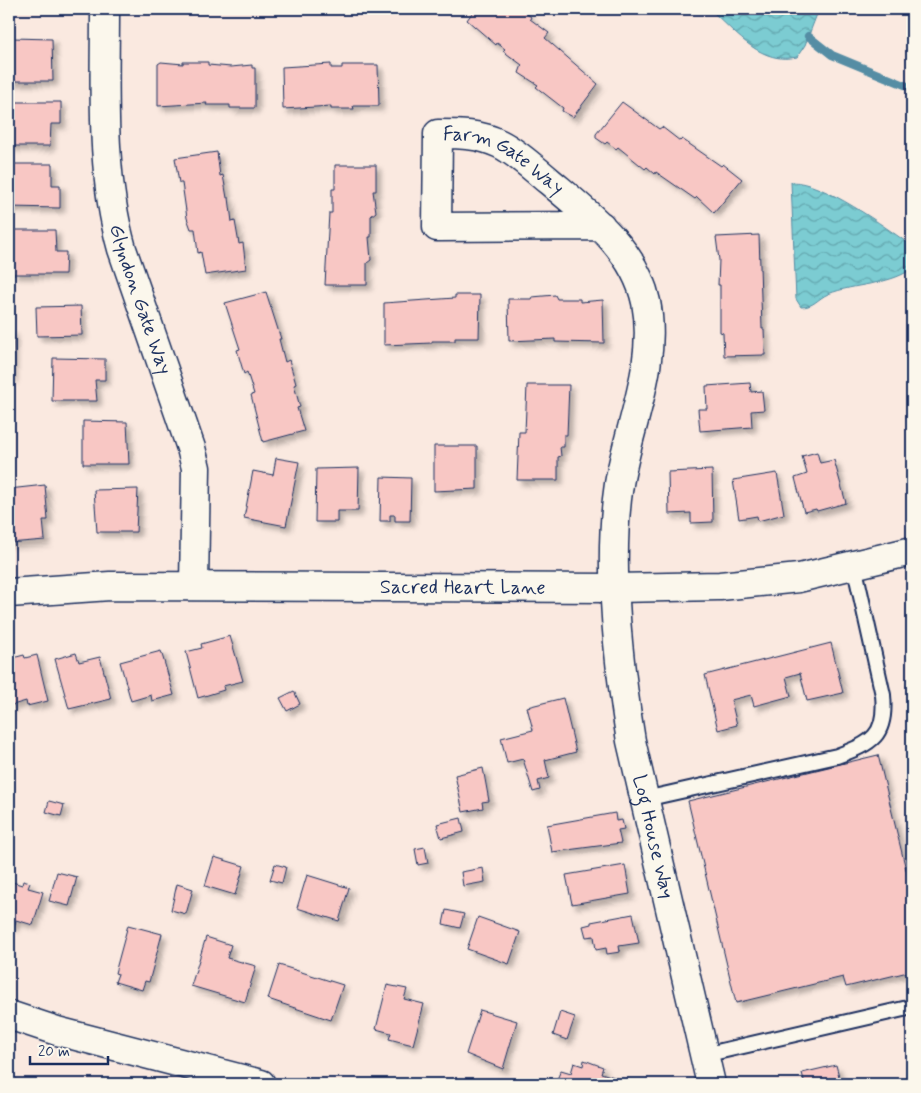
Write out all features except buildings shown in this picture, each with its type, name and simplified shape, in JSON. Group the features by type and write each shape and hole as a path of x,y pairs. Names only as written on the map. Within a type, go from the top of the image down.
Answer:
{"street":[{"name":"Glyndon Gate Way","path":"105,9 108,183 122,249 191,448 196,468 194,585"},
{"name":"Farm Gate Way","path":"601,226 437,227 438,134 468,134 501,144 520,157 601,226 624,254 638,276 646,301 650,334 646,369 619,484 616,526 616,588"},
{"name":"Sacred Heart Lane","path":"9,593 28,590 110,586 194,585 616,588 720,586 789,579 912,551"},
{"name":"Log House Way","path":"616,588 624,694 631,741 711,1084"},
{"path":"9,1015 66,1033 261,1084"}],"lane":[{"path":"645,799 837,756 856,749 875,737 885,717 884,696 854,565"},
{"path":"704,1056 912,1008"}],"water":[{"path":"712,9 819,9 805,45 797,57 784,58 773,57 751,46 714,13"},
{"path":"791,182 820,189 836,197 853,206 912,246 912,269 892,279 839,290 824,296 812,304 801,307 796,299"}],"waterway":[{"path":"808,36 832,55 912,88"}]}
